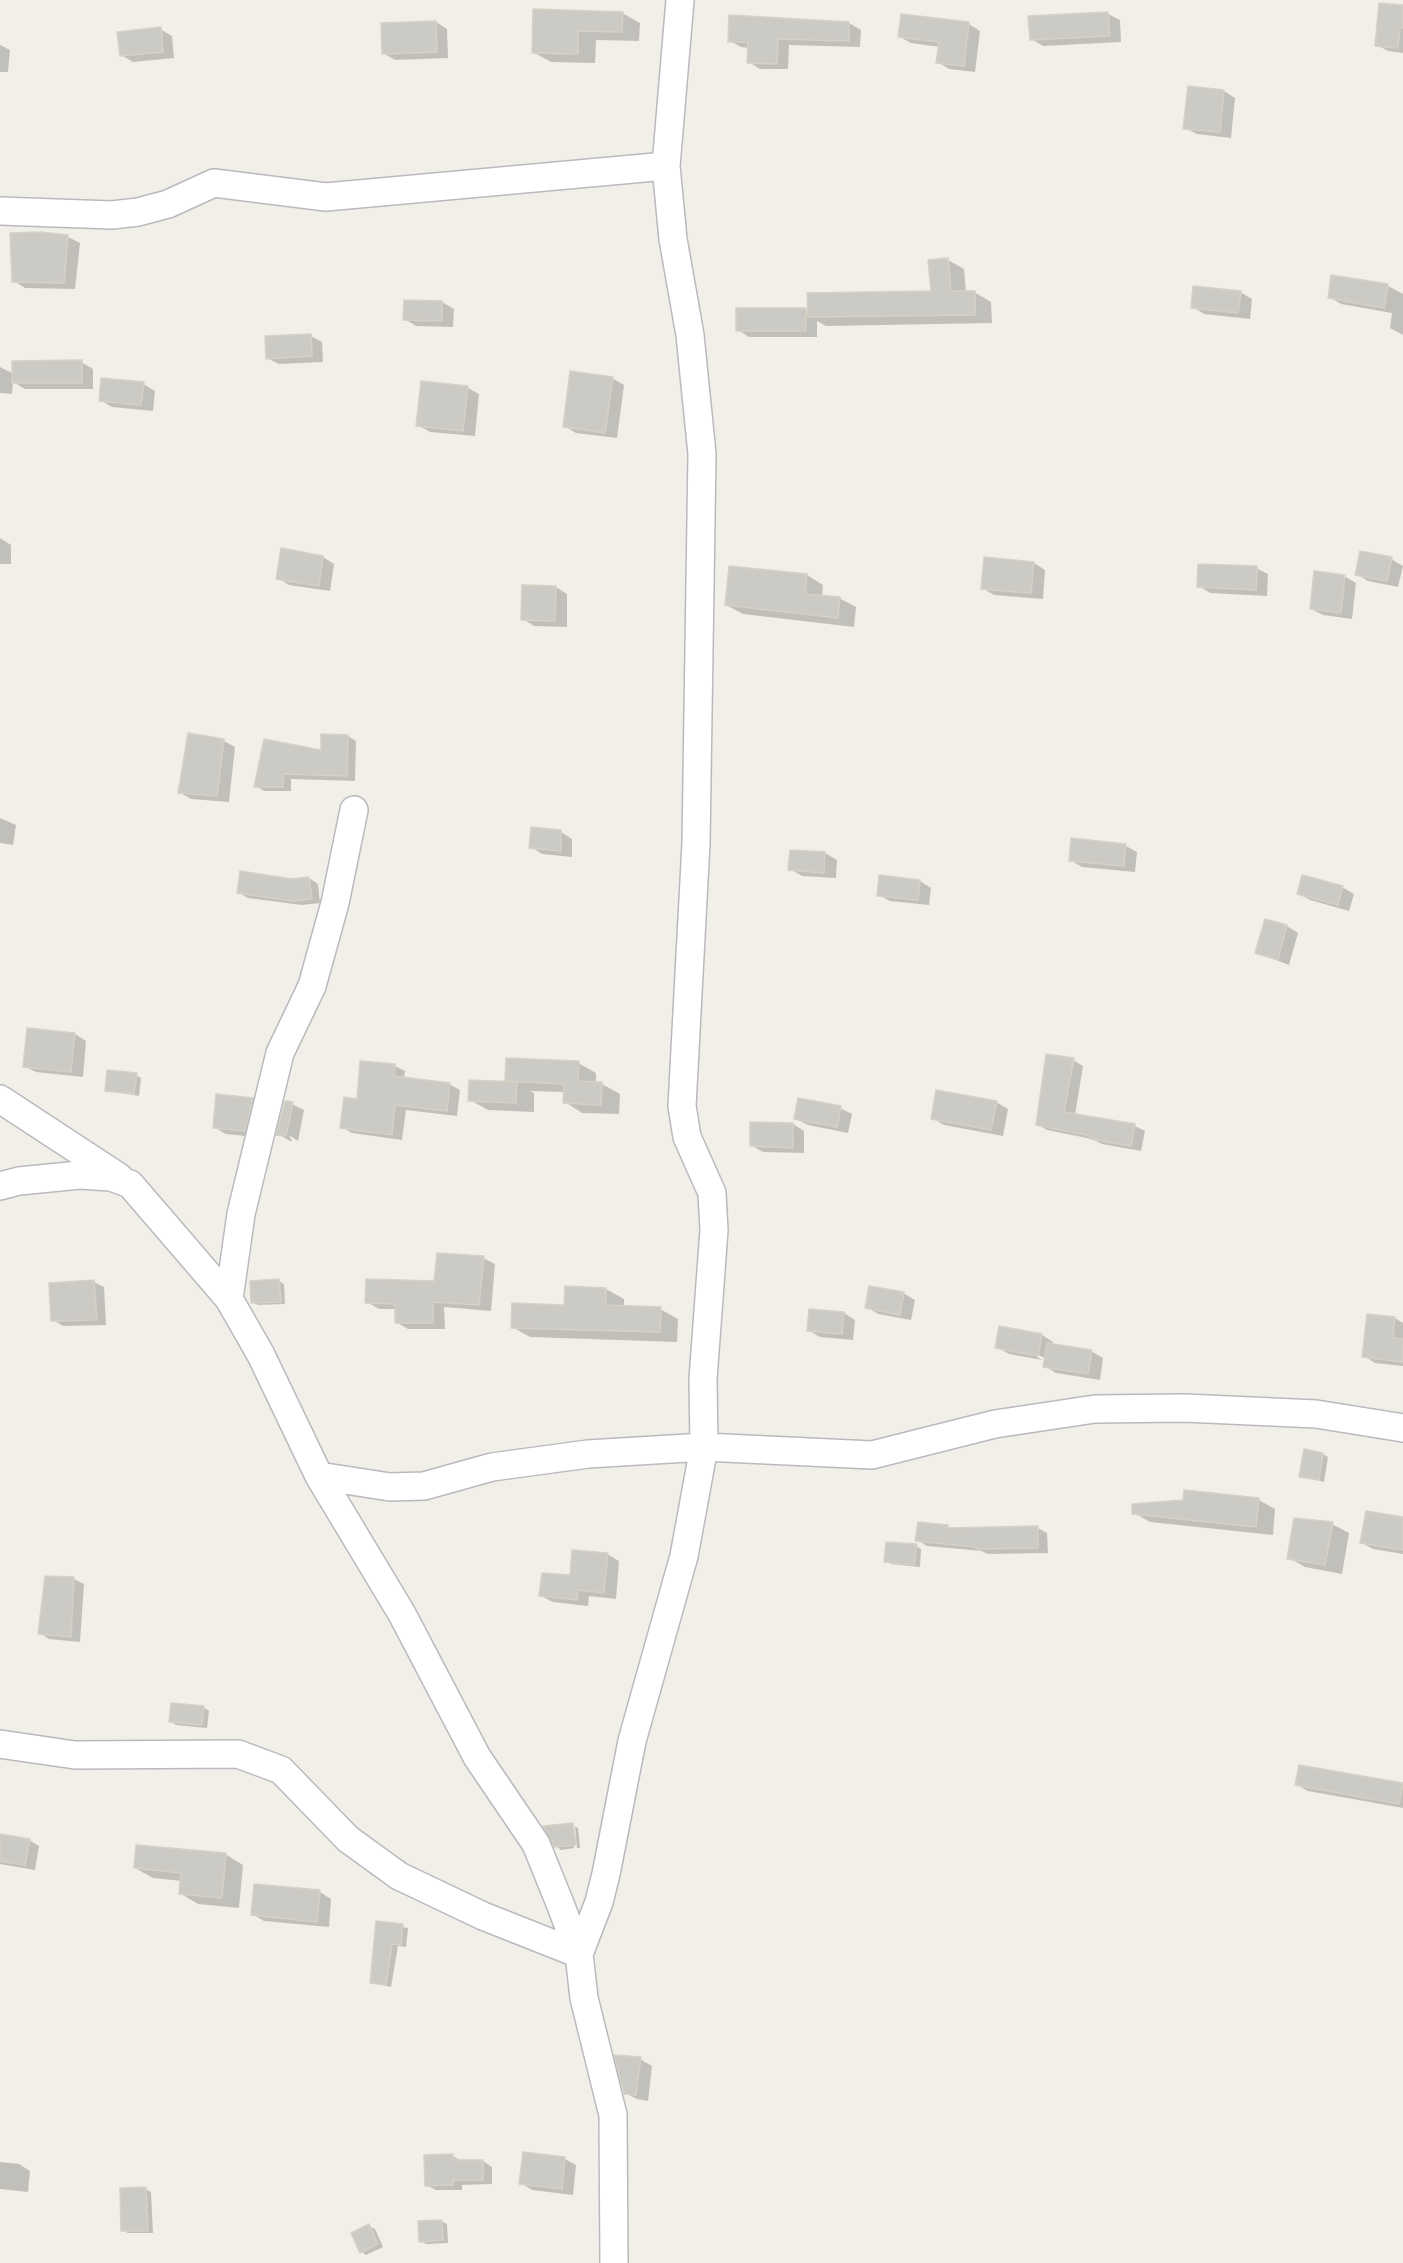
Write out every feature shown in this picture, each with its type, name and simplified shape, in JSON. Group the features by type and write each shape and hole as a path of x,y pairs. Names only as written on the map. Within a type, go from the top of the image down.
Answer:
{"street":[{"path":"579,1954 599,1902 606,1874 632,1741 684,1556 704,1447 703,1379 714,1230 712,1202 706,1176 687,1137 682,1106 696,843 702,454 690,335 673,240 666,166 680,0"},
{"path":"0,211 112,215 138,212 168,204 214,183 326,196 666,166"},
{"path":"229,1299 241,1214 280,1053 312,986 335,903 354,810"},
{"path":"0,1099 130,1184 229,1299 261,1355 319,1476 407,1624 477,1757 536,1844 579,1954 584,1998 613,2115 614,2263"},
{"path":"0,1186 29,1180 80,1175 111,1177 130,1184"},
{"path":"319,1476 390,1487 423,1486 492,1467 535,1461 588,1454 704,1447 872,1455 995,1424 1095,1409 1185,1407 1316,1414 1403,1428"},
{"path":"0,1743 75,1755 238,1754 281,1770 348,1839 399,1876 483,1916 579,1954"}],"building":[{"path":"1379,3 1403,5 1403,28 1400,28 1398,48 1375,46"},
{"path":"533,9 623,12 622,32 578,31 578,54 532,53"},
{"path":"1108,12 1110,36 1030,40 1028,16"},
{"path":"901,14 969,22 964,66 936,63 939,42 898,37"},
{"path":"729,15 849,22 849,41 778,39 777,64 747,63 748,42 728,42"},
{"path":"436,21 437,52 382,54 381,23"},
{"path":"161,27 163,52 120,56 117,32"},
{"path":"1188,86 1224,90 1220,132 1183,129"},
{"path":"41,232 68,235 64,283 12,282 10,233"},
{"path":"948,258 951,291 975,291 975,315 808,317 807,293 931,291 928,260"},
{"path":"1331,275 1388,284 1384,308 1328,298"},
{"path":"1193,286 1241,291 1238,313 1191,308"},
{"path":"404,300 442,301 442,321 403,320"},
{"path":"736,308 806,308 806,331 736,331"},
{"path":"311,334 312,356 266,359 265,336"},
{"path":"82,360 82,383 12,383 12,361"},
{"path":"570,371 613,377 605,433 563,427"},
{"path":"101,378 144,382 141,405 99,401"},
{"path":"421,381 468,386 463,431 416,426"},
{"path":"281,548 323,556 319,586 276,579"},
{"path":"1360,551 1392,557 1387,581 1355,575"},
{"path":"984,557 1034,562 1031,593 981,589"},
{"path":"1198,564 1257,566 1256,590 1197,587"},
{"path":"729,566 807,574 805,594 840,597 838,618 725,605"},
{"path":"1314,571 1345,575 1341,613 1310,609"},
{"path":"522,585 556,586 555,621 521,620"},
{"path":"188,733 224,739 217,796 178,793"},
{"path":"321,734 348,735 347,776 283,774 283,787 254,787 264,739 321,750"},
{"path":"531,827 561,830 561,851 529,848"},
{"path":"1071,838 1126,844 1124,866 1069,861"},
{"path":"790,850 825,852 824,873 788,870"},
{"path":"240,871 292,879 309,877 312,899 292,901 237,893"},
{"path":"879,875 920,880 918,900 877,896"},
{"path":"1302,875 1343,886 1338,905 1297,894"},
{"path":"1265,919 1287,925 1278,960 1255,953"},
{"path":"27,1028 75,1033 71,1072 23,1067"},
{"path":"1046,1054 1074,1058 1064,1112 1135,1124 1131,1146 1090,1139 1091,1136 1036,1125"},
{"path":"506,1058 579,1061 578,1081 602,1082 601,1105 563,1103 564,1084 505,1081"},
{"path":"360,1061 395,1064 394,1076 450,1083 447,1111 395,1105 392,1135 340,1128 344,1097 357,1099"},
{"path":"107,1070 137,1073 134,1094 105,1091"},
{"path":"469,1080 517,1082 516,1103 468,1101"},
{"path":"936,1090 997,1101 991,1130 931,1119"},
{"path":"216,1094 253,1098 245,1131 213,1128"},
{"path":"798,1098 841,1106 837,1127 794,1119"},
{"path":"285,1101 293,1102 286,1136 276,1135"},
{"path":"750,1122 793,1123 793,1148 750,1146"},
{"path":"437,1253 484,1256 479,1305 433,1302 433,1323 395,1323 395,1304 365,1303 366,1279 434,1281"},
{"path":"279,1279 281,1302 251,1303 250,1281"},
{"path":"94,1280 97,1320 51,1321 49,1283"},
{"path":"565,1286 606,1288 606,1305 661,1307 660,1332 511,1328 512,1303 564,1305"},
{"path":"869,1286 904,1292 900,1315 865,1308"},
{"path":"809,1309 844,1312 842,1334 807,1331"},
{"path":"1367,1314 1395,1317 1393,1338 1403,1339 1403,1362 1362,1357"},
{"path":"999,1326 1042,1334 1038,1356 995,1348"},
{"path":"1047,1343 1092,1350 1088,1374 1043,1367"},
{"path":"1304,1449 1323,1453 1319,1480 1299,1477"},
{"path":"1184,1490 1259,1498 1256,1527 1132,1514 1132,1504 1183,1500"},
{"path":"1366,1511 1403,1517 1403,1550 1360,1543"},
{"path":"1294,1518 1333,1522 1325,1565 1287,1559"},
{"path":"918,1522 948,1525 948,1528 1038,1526 1038,1548 976,1549 976,1547 915,1541"},
{"path":"886,1542 917,1544 914,1565 884,1562"},
{"path":"572,1550 608,1553 604,1593 578,1590 577,1600 539,1596 542,1573 570,1575"},
{"path":"45,1576 74,1577 71,1637 38,1634"},
{"path":"171,1703 204,1706 202,1725 169,1722"},
{"path":"1299,1765 1403,1783 1399,1804 1295,1785"},
{"path":"573,1823 576,1845 554,1847 543,1826"},
{"path":"0,1834 30,1839 25,1865 0,1861"},
{"path":"136,1845 226,1853 222,1898 179,1894 181,1873 134,1868"},
{"path":"254,1884 320,1890 317,1922 251,1915"},
{"path":"376,1921 403,1924 401,1945 392,1944 386,1985 370,1983"},
{"path":"614,2055 641,2057 636,2095 624,2094"},
{"path":"523,2152 565,2157 562,2189 519,2184"},
{"path":"453,2154 453,2160 483,2160 483,2180 453,2180 453,2185 425,2186 424,2155"},
{"path":"146,2187 148,2231 121,2231 120,2188"},
{"path":"442,2220 443,2240 419,2242 418,2221"},
{"path":"369,2224 378,2244 360,2253 351,2233"}]}
